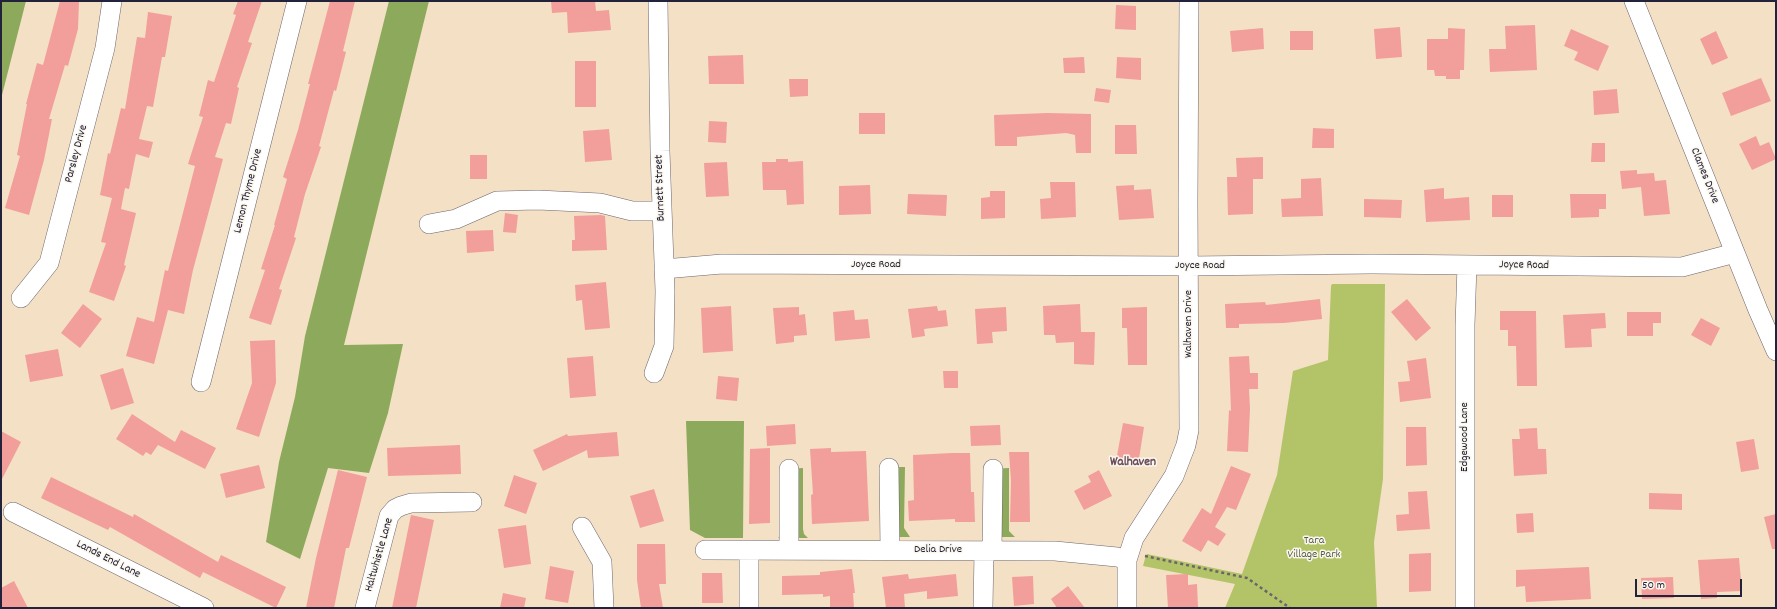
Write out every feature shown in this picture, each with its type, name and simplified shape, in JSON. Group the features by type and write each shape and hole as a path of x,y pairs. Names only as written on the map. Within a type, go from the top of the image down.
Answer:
{"street":[{"name":"Parsley Drive","path":"20,298 49,263 105,48 112,1"},
{"name":"Lemon Thyme Drive","path":"201,382 297,1"},
{"name":"Burnett Street","path":"654,373 664,346 664,269 658,1"},
{"name":"Walhaven Drive","path":"1127,608 1128,556 1134,538 1174,476 1186,445 1189,419 1189,1"},
{"name":"Clames Drive","path":"1634,1 1776,351"},
{"path":"429,224 456,218 497,201 538,200 585,202 600,203 632,211 662,211"},
{"name":"Joyce Road","path":"664,269 722,264 1189,266 1372,264 1682,267 1735,253"},
{"name":"Edgewood Lane","path":"1465,608 1465,325 1467,266"},
{"path":"889,468 890,550"},
{"path":"789,469 789,550"},
{"path":"983,608 993,469"},
{"name":"Haltwhistle Lane","path":"365,608 389,516 395,509 411,503 472,502"},
{"name":"Lands End Lane","path":"13,512 204,608"},
{"path":"582,527 602,562 604,608"},
{"name":"Delia Drive","path":"705,550 1055,551 1110,556 1128,556"},
{"path":"749,550 749,608"}],"path":[{"path":"1128,556 1247,578 1290,608"}],"green space":[{"path":"1,1 26,1 1,99"},
{"path":"389,1 429,1 344,345 403,344 388,413 369,473 328,468 300,559 266,542 279,462 295,397 305,336"},
{"name":"Tara Village Park","path":"1332,284 1385,284 1383,479 1374,542 1377,608 1225,608 1235,584 1143,566 1146,555 1242,574 1277,475 1293,371 1328,360"},
{"path":"686,421 744,421 743,538 705,538 690,530"},
{"path":"883,467 905,467 904,528 910,537 881,537"},
{"path":"803,468 803,529 804,534 808,538 778,538 780,536 782,469"},
{"path":"1009,468 1009,531 1015,537 984,537 988,469"}],"building":[{"path":"60,1 79,1 78,29 68,66 65,65 49,119 52,119 44,160 29,215 5,208 20,156 17,155 26,104 37,63 43,65"},
{"path":"238,1 262,1 248,42 252,43 237,87 239,88 231,124 226,123 215,157 223,159 193,270 184,314 168,310 154,364 126,356 137,317 154,322 165,270 168,271 195,166 188,164 203,117 199,116 208,80 214,82 236,15 233,14"},
{"path":"330,1 355,1 343,51 346,52 336,91 334,90 319,146 321,147 305,194 294,237 296,238 279,289 282,290 271,325 249,318 265,270 261,269 275,225 287,179 283,177 298,130 310,84 308,84"},
{"path":"551,1 595,1 596,11 609,10 611,30 568,33 567,12 552,13"},
{"path":"1116,5 1136,6 1136,30 1115,29"},
{"path":"148,12 172,16 165,57 162,57 153,107 147,106 139,139 153,142 149,158 136,154 129,189 125,188 121,209 136,213 124,265 126,266 114,301 89,292 106,243 101,242 112,198 100,195 108,153 110,154 121,108 125,109 137,37 145,38"},
{"path":"1535,25 1537,70 1490,72 1489,49 1506,49 1505,26"},
{"path":"1400,27 1402,57 1376,59 1374,29"},
{"path":"1263,28 1264,49 1232,52 1230,31"},
{"path":"1448,28 1465,29 1464,70 1460,70 1460,79 1446,79 1446,76 1435,76 1434,70 1427,70 1427,39 1448,39"},
{"path":"1571,29 1609,46 1598,71 1574,60 1578,52 1564,46"},
{"path":"1290,31 1313,31 1313,50 1290,50"},
{"path":"1716,31 1728,58 1712,65 1700,39"},
{"path":"743,55 744,84 709,84 708,56"},
{"path":"1084,57 1085,73 1064,73 1063,58"},
{"path":"1117,57 1141,58 1141,80 1116,78"},
{"path":"575,61 596,61 596,107 575,107"},
{"path":"1761,78 1771,101 1731,116 1722,93"},
{"path":"789,79 808,79 808,96 790,97"},
{"path":"1096,88 1111,90 1109,103 1094,101"},
{"path":"1617,89 1619,113 1594,115 1593,91"},
{"path":"859,113 885,113 885,134 859,134"},
{"path":"1048,113 1091,114 1091,153 1076,153 1075,135 1066,133 1017,137 1017,146 995,146 994,115"},
{"path":"709,121 727,122 726,143 708,142"},
{"path":"1115,125 1136,125 1137,154 1115,154"},
{"path":"1313,128 1334,129 1334,148 1312,148"},
{"path":"609,129 612,160 585,162 583,131"},
{"path":"1756,136 1760,146 1769,142 1776,159 1752,170 1739,144"},
{"path":"1592,143 1605,143 1605,162 1591,162"},
{"path":"470,155 487,155 487,179 470,179"},
{"path":"1263,157 1263,179 1253,179 1253,214 1228,215 1227,177 1237,177 1236,158"},
{"path":"776,159 788,159 788,162 803,161 804,204 787,205 786,190 763,190 762,162 776,162"},
{"path":"727,162 729,196 706,197 704,163"},
{"path":"1637,170 1637,174 1654,173 1655,181 1666,180 1670,214 1644,216 1641,187 1622,189 1620,171"},
{"path":"1321,178 1323,216 1282,217 1281,199 1301,198 1301,179"},
{"path":"1050,182 1075,182 1076,217 1041,219 1040,199 1051,198"},
{"path":"870,185 871,214 839,215 839,186"},
{"path":"1134,185 1134,190 1151,189 1154,218 1119,220 1116,186"},
{"path":"1444,188 1444,199 1469,197 1470,220 1426,222 1424,190"},
{"path":"990,191 1005,191 1005,218 981,219 981,198 990,197"},
{"path":"908,194 947,195 946,216 907,214"},
{"path":"1570,194 1606,194 1606,209 1599,209 1599,217 1571,218"},
{"path":"1492,195 1513,195 1513,217 1492,217"},
{"path":"1364,199 1402,200 1401,218 1364,217"},
{"path":"505,213 518,215 516,233 503,232"},
{"path":"574,216 605,216 607,250 572,251 572,240 575,240"},
{"path":"493,230 494,251 467,253 466,231"},
{"path":"606,282 610,328 585,330 582,300 576,301 575,285"},
{"path":"1320,299 1322,319 1284,323 1239,324 1239,328 1226,328 1225,304 1265,302 1266,305"},
{"path":"1407,299 1431,328 1416,341 1391,312"},
{"path":"83,304 102,319 80,348 61,333"},
{"path":"1080,304 1081,332 1095,332 1094,365 1074,364 1074,342 1056,343 1055,335 1044,335 1043,306"},
{"path":"731,306 733,351 703,353 701,308"},
{"path":"937,306 938,311 946,310 948,326 924,329 925,336 912,338 908,309"},
{"path":"799,307 799,315 805,314 807,335 794,336 794,342 776,344 773,308"},
{"path":"1006,307 1007,331 992,332 993,343 977,344 975,309"},
{"path":"1147,307 1147,365 1128,365 1127,328 1122,328 1122,308"},
{"path":"854,310 855,320 868,319 870,338 835,341 833,312"},
{"path":"1500,311 1536,311 1537,386 1517,386 1516,346 1508,346 1508,330 1500,330"},
{"path":"1627,312 1661,312 1661,323 1653,323 1653,336 1627,336"},
{"path":"1605,313 1606,328 1591,329 1592,347 1565,348 1563,315"},
{"path":"1701,318 1720,328 1711,346 1691,335"},
{"path":"275,340 276,383 259,437 236,429 252,383 250,341"},
{"path":"58,349 63,376 30,382 25,355"},
{"path":"593,356 596,396 570,398 567,358"},
{"path":"1249,356 1250,373 1258,373 1258,389 1249,389 1250,409 1248,452 1227,451 1229,410 1231,411 1229,357"},
{"path":"1426,358 1431,398 1400,402 1398,382 1410,381 1407,361"},
{"path":"123,368 134,403 111,410 100,375"},
{"path":"943,371 958,371 958,388 944,388"},
{"path":"718,376 739,378 737,401 716,399"},
{"path":"132,414 175,442 181,430 216,448 205,469 158,445 151,455 146,452 143,456 116,439"},
{"path":"1123,423 1144,427 1138,465 1116,461"},
{"path":"795,424 796,444 767,446 766,426"},
{"path":"1000,425 1001,445 971,446 970,426"},
{"path":"1406,427 1426,427 1427,465 1406,466"},
{"path":"1537,428 1538,449 1546,449 1547,474 1514,476 1512,439 1520,439 1519,429"},
{"path":"1,431 21,442 1,481"},
{"path":"617,432 619,456 588,458 587,450 543,471 533,450 567,434 568,436"},
{"path":"1754,439 1759,469 1741,472 1736,442"},
{"path":"460,445 461,474 388,476 387,448"},
{"path":"770,448 770,523 749,524 750,449"},
{"path":"831,448 831,452 866,451 869,521 812,524 811,495 813,494 810,449"},
{"path":"1009,452 1029,452 1030,522 1010,522 1011,481"},
{"path":"970,453 971,492 974,492 975,522 955,522 955,519 909,521 908,501 914,500 913,455"},
{"path":"259,465 265,488 226,498 220,474"},
{"path":"1231,466 1251,474 1236,510 1227,507 1215,527 1226,534 1218,546 1208,540 1201,552 1182,541 1202,508 1211,514"},
{"path":"338,470 367,477 349,548 346,548 334,608 306,608 316,558"},
{"path":"1099,470 1112,496 1084,510 1074,491 1091,482 1088,476"},
{"path":"514,475 537,483 526,514 504,506"},
{"path":"51,477 133,517 134,514 218,562 221,555 286,587 276,608 203,572 200,578 110,527 108,530 41,498"},
{"path":"654,489 664,521 640,528 630,496"},
{"path":"1427,491 1430,529 1397,531 1396,515 1409,514 1408,492"},
{"path":"1649,493 1682,494 1682,510 1649,509"},
{"path":"1533,513 1534,532 1517,533 1516,514"},
{"path":"1776,514 1776,549 1772,549 1764,517"},
{"path":"411,515 434,520 416,608 392,608"},
{"path":"526,525 531,564 504,568 498,529"},
{"path":"637,544 665,544 666,584 659,584 663,608 641,608 637,580"},
{"path":"1431,553 1431,591 1409,592 1409,554"},
{"path":"1739,558 1742,591 1717,592 1717,598 1701,599 1698,560"},
{"path":"550,566 574,571 568,603 545,599"},
{"path":"1589,567 1591,599 1526,602 1525,586 1516,587 1516,570"},
{"path":"852,569 855,593 853,593 854,608 830,608 830,596 823,597 823,594 782,595 782,576 820,575 820,572"},
{"path":"702,573 722,573 723,603 702,603"},
{"path":"908,574 909,579 956,574 958,596 927,599 927,591 904,594 905,608 886,608 882,577"},
{"path":"1188,574 1188,585 1197,584 1198,607 1168,608 1166,575"},
{"path":"1033,576 1034,604 1014,606 1012,577"},
{"path":"1673,577 1674,598 1642,599 1641,578"},
{"path":"14,581 28,608 1,608 1,588"},
{"path":"1068,586 1085,608 1057,608 1051,599"},
{"path":"503,593 526,598 524,608 500,608"}],"district":[{"name":"Walhaven","path":"1133,463"}]}
